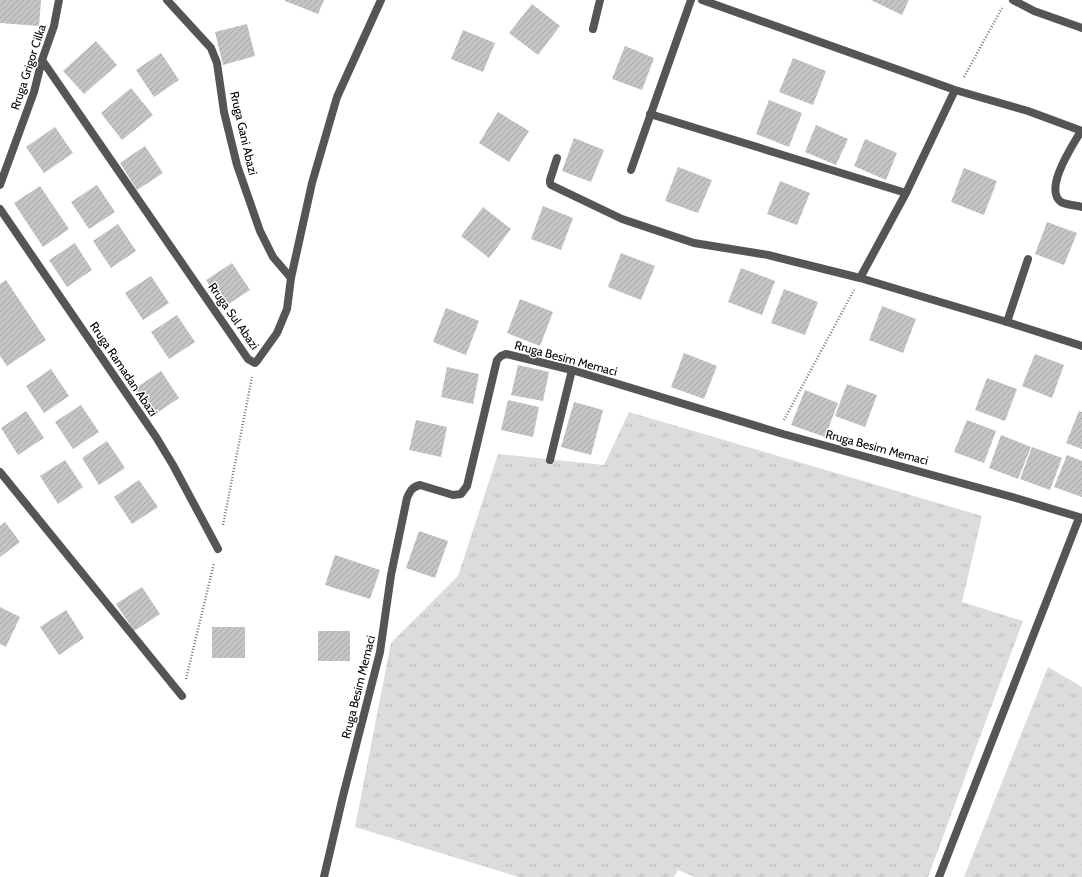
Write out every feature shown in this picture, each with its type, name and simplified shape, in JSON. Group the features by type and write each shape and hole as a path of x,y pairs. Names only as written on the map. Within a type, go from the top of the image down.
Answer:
{"street":[{"name":"Rruga Grigor Cilka","path":"0,185 34,92 42,60 54,26 59,0"},
{"name":"Rruga Gani Abazi","path":"167,0 211,48 217,63 224,112 237,165 260,232 273,257 291,278"},
{"name":"Rruga Sul Abazi","path":"42,60 248,359 255,363 277,333 287,309 291,278 312,183 337,97 381,0"},
{"path":"594,29 600,0"},
{"path":"631,170 690,0"},
{"path":"702,0 955,90 1028,112 1081,131 1067,153 1054,188 1056,196 1062,203 1082,207"},
{"path":"1013,0 1034,11 1082,28"},
{"path":"860,278 906,193 955,90"},
{"path":"650,114 906,193"},
{"path":"557,158 550,180 551,185 622,219 694,243 768,255 860,278 1082,346"},
{"name":"Rruga Ramadan Abazi","path":"0,209 156,437 173,465 218,549"},
{"path":"1007,322 1028,259"},
{"name":"Rruga Besim Memaci","path":"324,877 380,652 391,575 408,498 411,490 415,486 420,485 453,495 464,492 467,486 497,360 500,356 506,354 572,370 777,432 1081,518"},
{"path":"550,460 572,370"},
{"path":"0,472 182,696"},
{"path":"939,877 1081,518"}],"path":[{"path":"955,90 966,74 1003,6"},
{"path":"777,432 860,278"}],"green space":[{"path":"629,412 982,516 962,602 1023,621 928,877 695,877 678,870 674,877 519,877 355,827 391,643 458,576 498,454 604,465"},
{"path":"1048,667 1082,687 1082,877 964,877"}],"building":[{"path":"0,0 41,0 39,26 0,23"},
{"path":"285,0 324,0 318,14"},
{"path":"871,0 909,0 902,15"},
{"path":"532,4 560,26 538,55 509,33"},
{"path":"247,24 255,56 223,65 215,32"},
{"path":"463,30 495,43 483,72 451,59"},
{"path":"96,41 117,65 84,94 63,71"},
{"path":"625,46 654,58 642,90 612,79"},
{"path":"161,53 179,80 154,97 136,70"},
{"path":"793,58 826,71 813,105 779,92"},
{"path":"131,88 153,115 122,140 101,113"},
{"path":"769,100 802,113 789,147 756,134"},
{"path":"498,112 529,131 509,162 479,143"},
{"path":"816,125 848,139 836,165 805,152"},
{"path":"55,127 73,153 44,173 26,147"},
{"path":"574,138 604,150 591,182 562,171"},
{"path":"865,139 897,153 886,180 854,166"},
{"path":"145,146 163,173 137,190 120,163"},
{"path":"678,167 712,180 698,213 665,201"},
{"path":"964,168 997,181 984,215 951,202"},
{"path":"780,181 810,193 797,225 767,214"},
{"path":"97,185 115,212 89,229 71,202"},
{"path":"40,186 69,229 43,247 14,203"},
{"path":"543,206 573,218 561,250 531,239"},
{"path":"483,207 511,229 489,258 461,236"},
{"path":"1047,222 1077,233 1064,265 1035,254"},
{"path":"118,224 136,251 111,268 93,241"},
{"path":"75,243 92,270 67,287 49,260"},
{"path":"621,253 655,266 641,300 608,287"},
{"path":"232,263 250,290 224,307 206,280"},
{"path":"741,268 775,281 762,315 728,302"},
{"path":"151,276 169,303 143,320 125,293"},
{"path":"6,280 46,340 7,366 0,356 0,284"},
{"path":"784,289 818,302 805,335 771,323"},
{"path":"520,299 553,312 540,346 507,333"},
{"path":"882,306 916,319 903,353 869,340"},
{"path":"446,308 479,321 466,355 433,342"},
{"path":"177,315 195,342 169,359 151,332"},
{"path":"684,353 717,366 704,399 671,387"},
{"path":"1035,354 1064,365 1052,398 1022,386"},
{"path":"518,365 549,372 543,401 511,395"},
{"path":"447,367 479,374 473,404 441,397"},
{"path":"51,369 69,396 44,413 26,386"},
{"path":"161,371 179,398 154,415 136,388"},
{"path":"987,378 1017,389 1005,421 975,410"},
{"path":"847,384 877,395 865,427 835,416"},
{"path":"805,390 838,403 825,437 791,425"},
{"path":"508,400 539,407 533,437 501,430"},
{"path":"574,402 603,410 591,455 561,447"},
{"path":"81,405 99,432 73,449 55,422"},
{"path":"26,411 44,438 18,455 1,428"},
{"path":"1079,411 1082,412 1082,449 1066,443"},
{"path":"416,420 447,427 441,457 409,450"},
{"path":"967,420 996,431 984,463 954,452"},
{"path":"1001,435 1031,447 1018,479 989,468"},
{"path":"107,441 125,468 99,485 82,458"},
{"path":"1032,447 1062,458 1050,490 1020,479"},
{"path":"1067,455 1082,461 1082,497 1054,487"},
{"path":"65,460 83,487 58,504 40,476"},
{"path":"139,480 158,507 132,524 114,497"},
{"path":"5,522 20,542 0,557 0,526"},
{"path":"419,531 448,541 435,578 406,568"},
{"path":"335,555 380,570 370,599 325,585"},
{"path":"142,587 160,614 134,631 116,604"},
{"path":"0,607 20,617 6,647 0,644"},
{"path":"66,610 84,638 59,655 40,627"},
{"path":"212,627 245,627 245,658 212,658"},
{"path":"318,631 350,631 350,661 318,661"}]}
